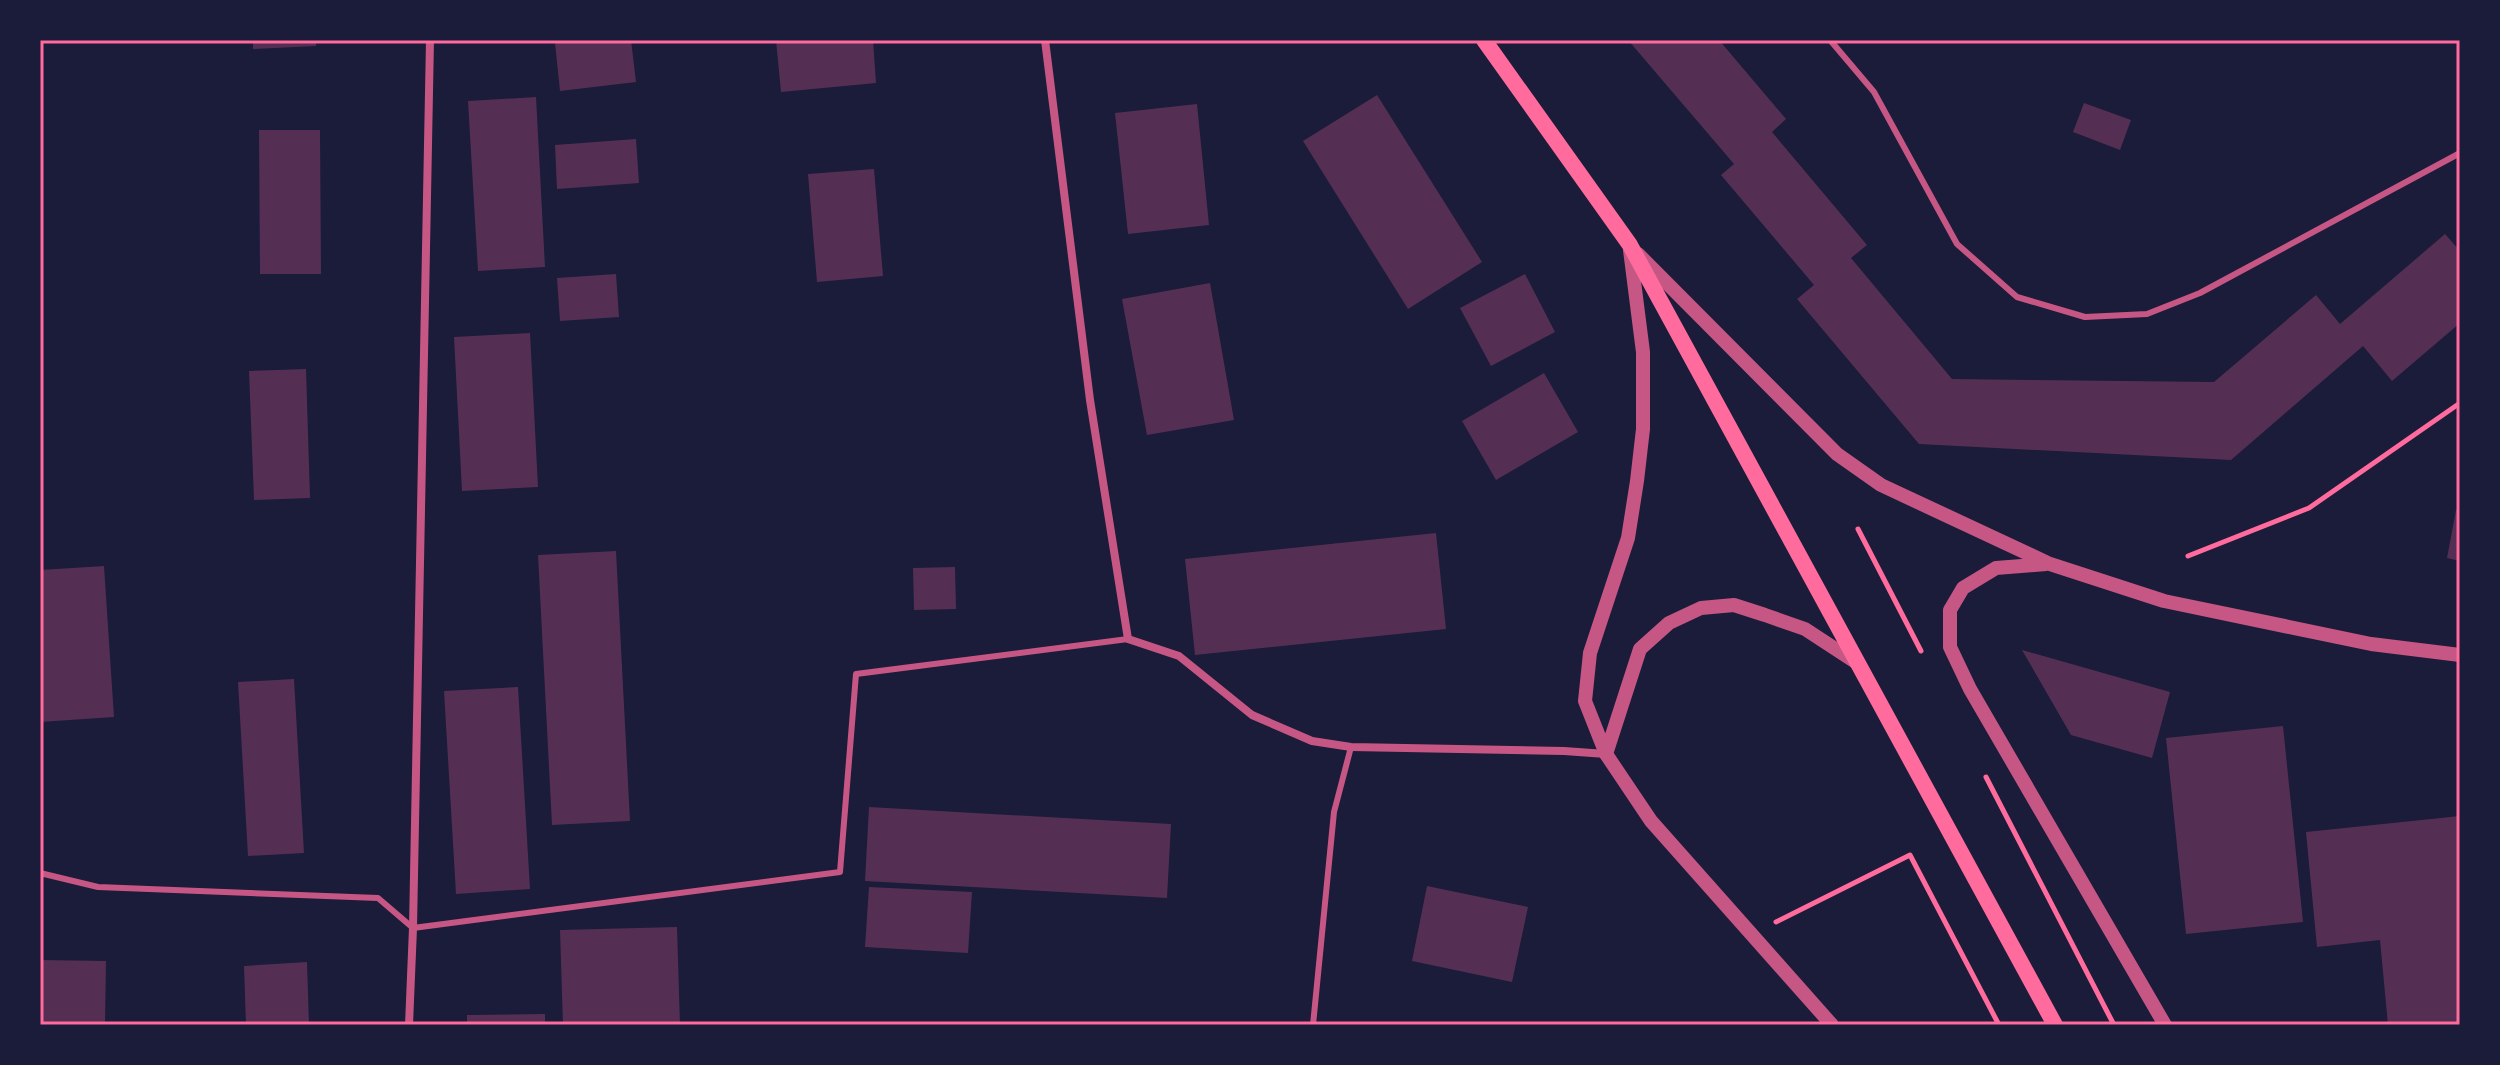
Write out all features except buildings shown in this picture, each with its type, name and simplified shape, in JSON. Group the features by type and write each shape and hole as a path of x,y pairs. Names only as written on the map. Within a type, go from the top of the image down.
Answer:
{"main road":[{"path":"1484,40 1630,245 2055,1025"}],"street":[{"path":"409,1025 430,40"},
{"path":"1045,40 1090,400 1128,639 1179,656 1252,715 1312,741 1351,747 1606,754"},
{"path":"1630,245 1837,454 1881,485 2050,564 2164,601 2371,644 2460,655"},
{"path":"1630,245 1643,352 1641,442 1628,538 1590,653 1585,701 1606,754 1651,821 1832,1025"},
{"path":"2050,564 1996,568 1963,588 1950,610 1950,647 1970,689 2165,1025"},
{"path":"1606,754 1640,649 1669,623 1701,608 1734,605 1805,629 1858,663"}],"lane":[{"path":"1830,40 1874,92 1957,244 2017,297 2085,317 2147,314 2200,293 2460,153"},
{"path":"40,873 98,887 378,898 413,928 840,872 856,674 1128,639"},
{"path":"1313,1025 1334,812 1351,747"}],"path":[{"path":"2188,556 2309,508 2460,403"},
{"path":"1858,529 1927,661"},
{"path":"1982,771 2114,1025"},
{"path":"1751,935 1910,855 1999,1025"}]}
